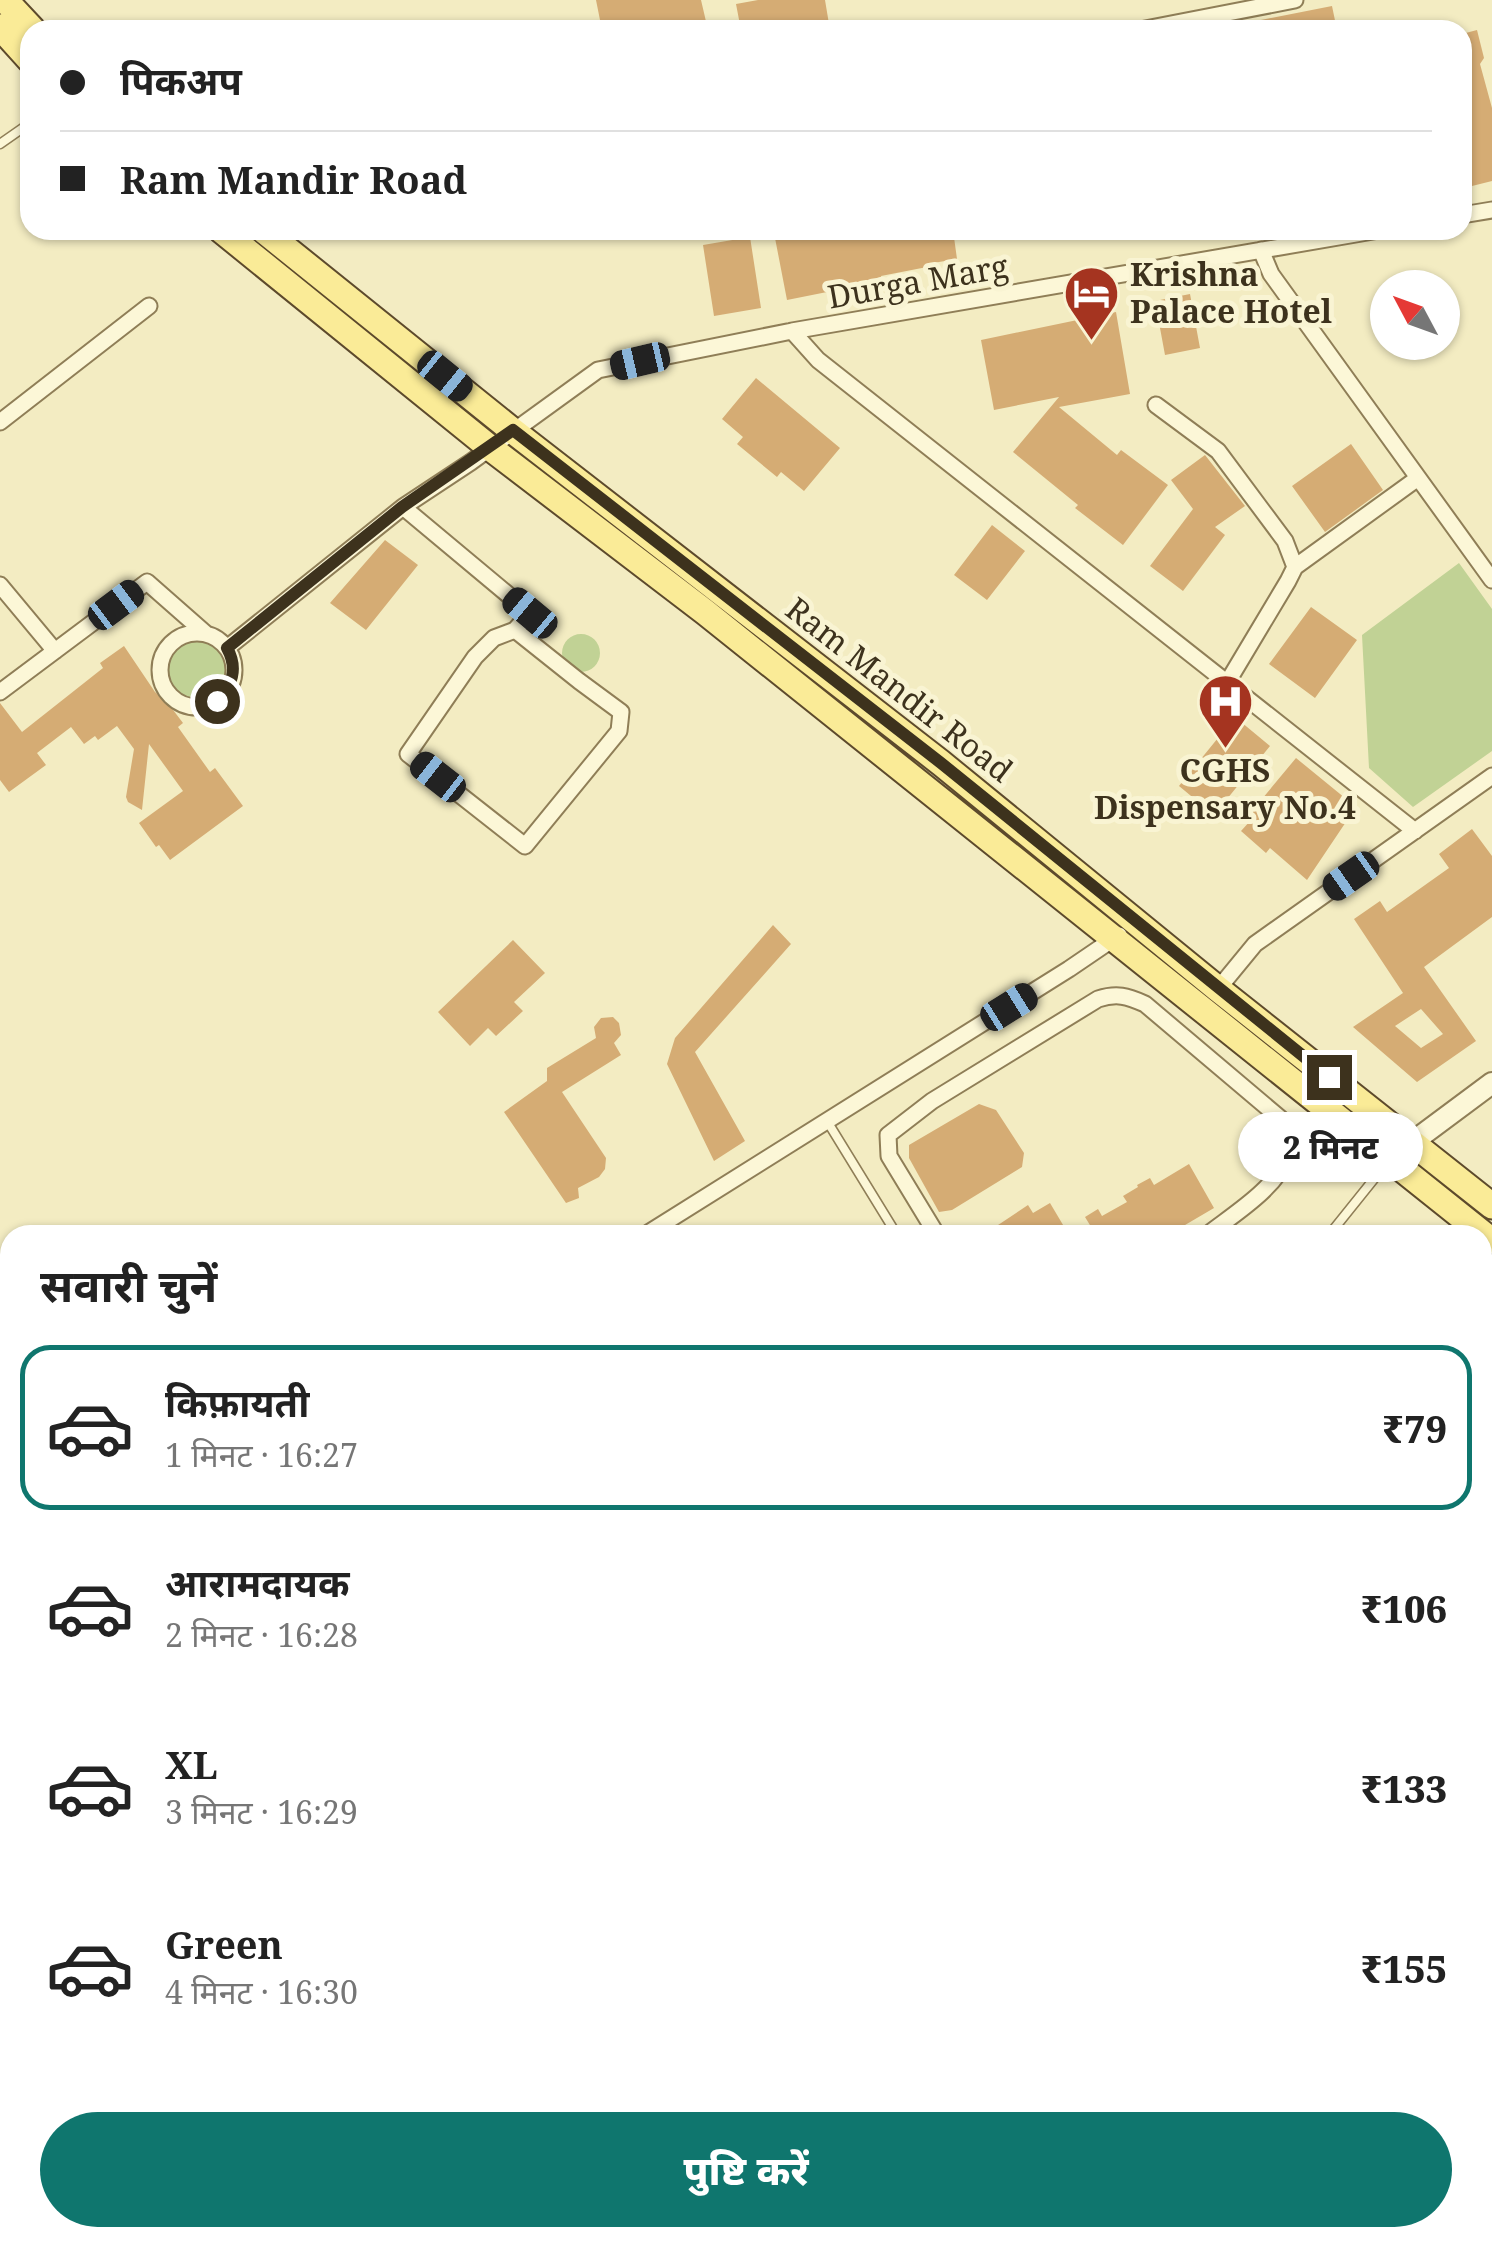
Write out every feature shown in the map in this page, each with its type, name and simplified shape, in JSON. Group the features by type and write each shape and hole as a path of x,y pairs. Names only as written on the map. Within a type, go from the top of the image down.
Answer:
{"main road":[{"path":"5,0 24,20"},
{"path":"0,27 20,49"},
{"path":"233,240 1472,1225"},
{"name":"Ram Mandir Road","path":"276,240 926,751 1492,1206"}],"street":[{"path":"1192,20 1295,0"},
{"name":"Durga Marg","path":"227,648 402,507 598,370 792,332 1320,240"},
{"path":"1262,250 1271,274 1492,580"},
{"path":"0,422 149,306"},
{"path":"792,332 818,360 1415,831"},
{"path":"1156,405 1218,451 1285,542 1295,566"},
{"path":"1227,682 1295,566 1418,478"},
{"path":"402,507 530,613 515,630 494,638 475,657 408,754 524,846 619,731 621,712 515,630"},
{"path":"0,692 147,582 227,648 234,667 227,692 217,701 200,707 176,701 159,674 160,660 175,639 205,633"},
{"path":"0,585 55,651"},
{"path":"1218,989 1255,944 1492,776"},
{"path":"664,1225 1115,939 1134,919"},
{"path":"931,1225 889,1156 888,1135 932,1101 1098,999 1114,994 1145,1004 1281,1119 1287,1135 1286,1159 1269,1185 1220,1225"},
{"path":"1201,1052 1226,1028"},
{"path":"1390,1159 1492,1082"}],"lane":[{"path":"827,1121 891,1225"},
{"path":"1337,1225 1390,1159"}],"green space":[{"path":"1459,563 1492,609 1492,751 1413,807 1369,768 1362,635"},
{"path":"581,634 594,640 600,653 594,666 581,672 568,666 562,653 568,640"},
{"path":"198,638 220,648 230,670 220,692 198,702 176,692 166,670 176,648"}],"building":[{"path":"596,0 701,0 706,20 600,20"},
{"path":"758,0 825,0 828,20 739,20 736,4"},
{"path":"1332,6 1335,20 1261,20"},
{"path":"1477,30 1484,58 1480,64 1492,108 1492,181 1472,186 1472,31"},
{"path":"750,240 761,308 714,316 703,245"},
{"path":"775,240 954,240 957,259 881,276 882,281 787,300"},
{"path":"1190,294 1200,348 1165,355 1155,301"},
{"path":"1116,312 1130,394 1059,407 1117,455 1121,450 1168,485 1123,545 1013,452 1059,397 994,410 981,340"},
{"path":"756,378 840,448 804,491 781,472 777,477 737,444 743,437 722,419"},
{"path":"1351,444 1383,490 1325,532 1292,486"},
{"path":"1205,455 1245,506 1215,527 1225,535 1183,591 1150,566 1193,509 1171,480"},
{"path":"992,525 1025,551 987,600 954,575"},
{"path":"385,540 418,565 366,630 330,603"},
{"path":"1311,607 1357,640 1315,698 1269,664"},
{"path":"124,646 155,692 183,723 178,727 210,772 215,768 243,806 170,860 139,823 183,791 149,744 142,810 128,802 134,749 117,726 98,740 95,736 84,744 71,727 37,753 46,765 9,792 0,780 0,703 22,732 103,668 100,663"},
{"path":"1235,717 1270,746 1214,815 1179,786"},
{"path":"1296,758 1356,807 1307,880 1270,848 1266,853 1241,831 1251,820 1247,817"},
{"path":"1472,829 1492,856 1492,917 1424,967 1476,1041 1417,1082 1353,1027 1403,993 1354,919 1380,901 1387,912 1449,868 1439,854","holes":["1421,1009 1443,1034 1421,1048 1395,1026"]},
{"path":"773,925 791,944 695,1052 745,1141 714,1161 667,1064 675,1038"},
{"path":"513,940 545,973 514,1002 523,1011 496,1036 488,1028 470,1046 438,1012"},
{"path":"613,1017 619,1023 621,1035 614,1043 621,1055 562,1092 606,1158 599,1177 578,1188 579,1198 566,1203 504,1112 547,1081 547,1068 596,1038 594,1027 601,1018"},
{"path":"979,1104 996,1110 1024,1153 1022,1167 952,1210 939,1212 909,1158 909,1145"},
{"path":"1189,1164 1214,1208 1185,1225 1090,1225 1085,1217 1098,1209 1102,1216 1127,1202 1123,1196 1150,1178 1154,1185"},
{"path":"1050,1203 1063,1225 998,1225 1028,1205 1033,1213"}],"place":[{"name":"Krishna Palace Hotel","path":"1091,342"},
{"name":"CGHS Dispensary No.4","path":"1225,751"}],"route":[{"path":"217,701 232,680 234,667 227,648 402,507 513,430 941,763 1329,1077"}]}
